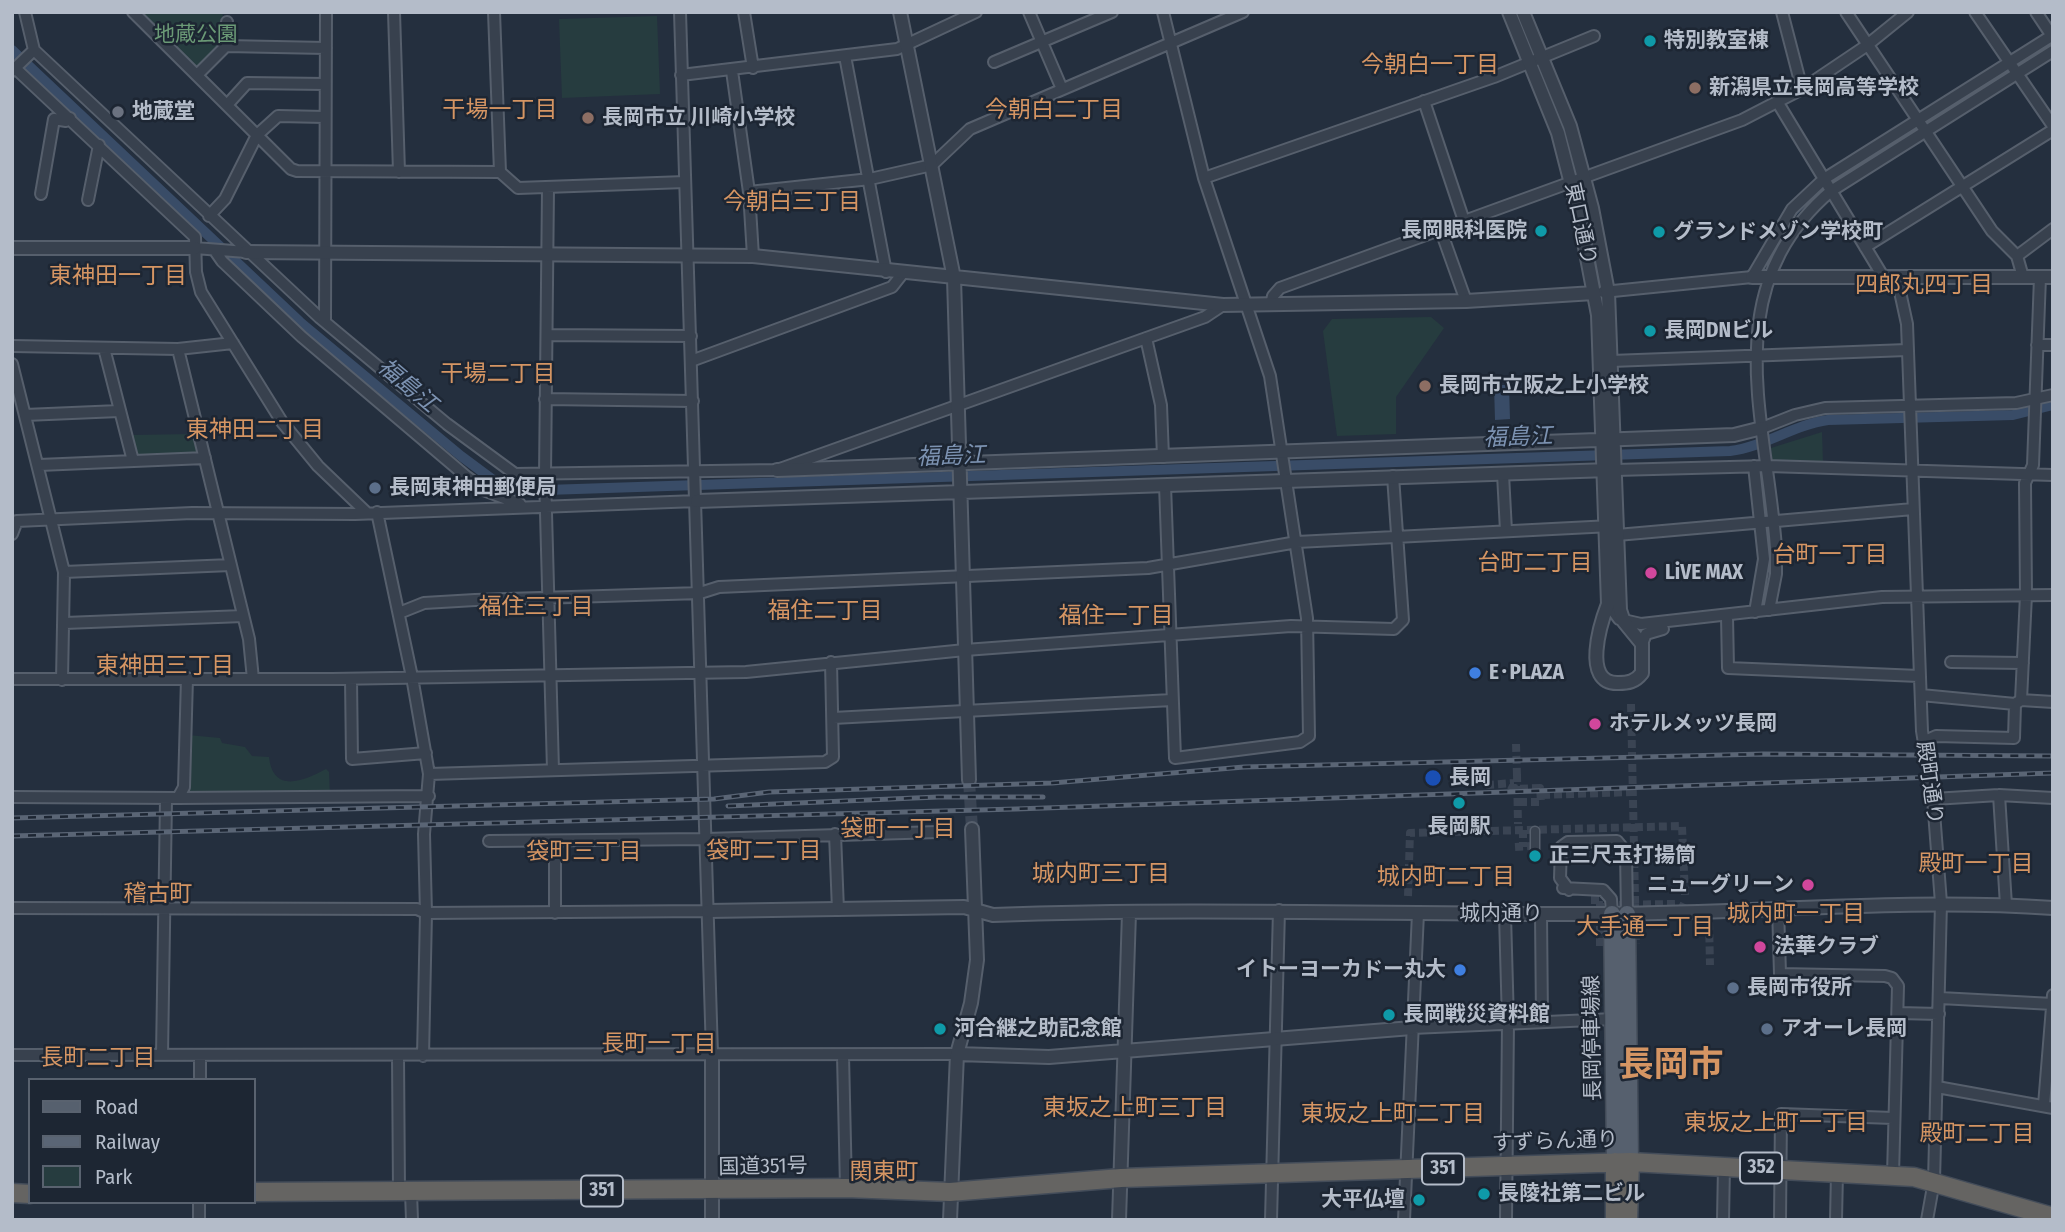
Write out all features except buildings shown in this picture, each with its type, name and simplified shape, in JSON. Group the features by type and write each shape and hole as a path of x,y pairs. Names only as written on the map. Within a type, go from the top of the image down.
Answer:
{"highway":[{"name":"352","path":"1622,1162 1892,1175 1934,1181 2053,1217"},
{"name":"すずらん通り","path":"1272,1174 1622,1162"},
{"path":"1615,1220 1622,1162"},
{"path":"1622,1162 1628,1220"},
{"name":"国道351号","path":"256,1192 846,1188 950,1192 1121,1178 1272,1174"}],"main road":[{"name":"長岡停車場線","path":"1619,914 1614,1019 1622,1162"},
{"name":"長岡停車場線","path":"1619,914 1627,1137 1622,1162"}],"street":[{"path":"25,12 31,52 325,321 507,471 523,476 545,479 696,476 777,470 960,467 1163,457 1283,456 1608,442 1734,435 1762,430 1808,411 1909,405 2036,403 2053,395"},
{"path":"133,12 291,169 500,172 518,188 548,189 685,182"},
{"path":"325,321 326,12"},
{"path":"394,12 399,172"},
{"path":"494,12 500,172"},
{"path":"680,12 700,593 712,1053 712,1220"},
{"path":"745,12 753,68"},
{"path":"900,12 954,278 969,780"},
{"path":"681,75 732,71 897,48 976,12"},
{"path":"1029,12 1062,89"},
{"path":"994,62 1112,12"},
{"path":"1163,12 1204,178 1270,376 1297,542 1306,627 1309,736 1300,742 1175,758 1165,485"},
{"path":"749,192 870,179 932,165 970,129 1244,12"},
{"name":"東口通り","path":"1509,12 1538,61 1584,175 1608,292 1611,361 1608,442"},
{"name":"東口通り","path":"1523,12 1571,181 1594,293 1608,442"},
{"path":"1782,12 1802,89"},
{"path":"1846,12 1866,46 1964,185 1992,231 2017,256 2023,276"},
{"path":"1271,305 1273,296 1280,288 1441,231 1584,175 1716,131 1779,103 1866,46 1908,12"},
{"path":"1865,247 2053,128 1975,12"},
{"path":"1752,277 1792,209 1824,179 2052,35 2036,12"},
{"path":"197,75 226,46 227,22"},
{"path":"1204,178 1538,61 1594,36"},
{"path":"226,46 326,48"},
{"path":"1769,610 1776,574 1774,519 1755,354 1762,305 1770,277 1790,236 1808,212 1831,191 2053,51"},
{"path":"31,52 15,68 195,237 198,286 233,343 299,445 371,512 399,613 429,774 424,834 426,913 423,1056"},
{"path":"845,56 886,271"},
{"path":"732,71 749,192 753,256"},
{"path":"227,105 247,83 325,84"},
{"path":"1424,102 1464,221"},
{"name":"殿町通り","path":"1779,103 1865,247 1890,278 1906,310 1919,676 1923,742 1933,799 1941,903 1934,1181 1927,1220"},
{"path":"209,216 225,199 257,135 278,116 325,117"},
{"path":"41,194 54,119 66,121 70,118"},
{"path":"88,200 99,145"},
{"path":"548,189 545,503 554,770"},
{"path":"2017,256 2053,229"},
{"path":"1441,231 1466,301"},
{"path":"12,248 753,256 903,274 1248,305 1466,301 1608,292 1752,277 2046,276 2037,345 2033,465 2025,483 2026,595 2023,663 2014,738 1936,736 1923,742"},
{"path":"220,251 222,261 302,337 467,477 502,499 533,507"},
{"path":"691,361 892,287 903,274"},
{"path":"777,470 885,429 957,407 1205,317 1223,304"},
{"path":"547,335 691,336"},
{"path":"1146,338 1161,405 1163,457"},
{"path":"12,346 178,349 233,343"},
{"path":"2037,345 2053,345"},
{"path":"104,348 133,461"},
{"path":"178,349 251,651 253,679"},
{"path":"1611,361 1907,350"},
{"path":"12,364 64,572 62,680"},
{"path":"545,399 693,401"},
{"path":"25,415 120,411"},
{"path":"1608,442 1620,610 1624,622"},
{"path":"38,465 205,458"},
{"path":"12,534 18,521 51,519 533,507 545,503 1165,485 1286,478 1754,466 1767,461 1913,472 2053,475"},
{"path":"1754,466 1764,559 1755,612"},
{"path":"1503,474 1506,531"},
{"path":"12,679 351,679 701,670 746,672 965,650 1172,635 1306,627 1373,630 1399,625 1403,620 1393,476"},
{"path":"399,613 424,603 700,593 719,587 1169,564 1297,542 1506,531 1613,529 1913,509"},
{"path":"1613,529 1608,604 1598,630 1600,675 1611,683 1630,682 1639,678 1642,673 1642,644 1646,634 1678,621"},
{"path":"64,572 231,565"},
{"path":"1624,622 1641,624 1678,621 1916,595 2053,595"},
{"path":"1608,604 1642,644"},
{"path":"1727,615 1728,668 1919,676"},
{"path":"65,623 243,616"},
{"path":"429,774 704,763 825,762 833,757 831,662"},
{"path":"1951,662 2023,663"},
{"path":"178,798 184,787 187,678"},
{"path":"351,679 352,759 426,753"},
{"path":"1921,695 2053,702"},
{"path":"833,718 1172,700"},
{"path":"12,797 166,800 429,796"},
{"path":"1933,799 1999,796 2053,799"},
{"path":"1999,796 2006,905"},
{"path":"162,1055 166,800"},
{"path":"950,1220 957,1054 975,982 972,829"},
{"path":"1533,848 1535,831"},
{"path":"489,841 706,839 938,832"},
{"path":"835,834 838,910"},
{"path":"555,841 555,913"},
{"path":"1617,841 1623,845 1619,914 1602,890 1569,890 1560,878 1559,852 1568,842 1617,841"},
{"name":"城内通り","path":"708,911 964,907 993,915 1279,909 1505,915 1619,914 1941,903 2053,908"},
{"path":"1778,907 1780,974 1892,978 1899,991 1892,1175"},
{"path":"12,908 417,909 426,913 708,911"},
{"path":"1271,1220 1279,909"},
{"path":"1119,1220 1129,913"},
{"path":"1404,1220 1418,913"},
{"path":"1541,914 1542,1020"},
{"path":"1505,915 1508,1022 1506,1220"},
{"path":"1937,1087 2048,1106 2052,1001 1940,998"},
{"path":"1899,1013 1939,1014"},
{"path":"12,1055 423,1056 712,1053 1049,1057 1412,1028 1542,1020 1614,1019"},
{"path":"200,1055 200,1078"},
{"path":"843,1055 846,1188"},
{"path":"398,1056 405,1191 412,1220"},
{"path":"1780,1220 1781,1114 1893,1118"},
{"path":"1723,1220 1724,1166"},
{"path":"1836,1220 1837,1173"}],"green space":[{"name":"地蔵公園","path":"139,12 223,12 220,46 200,67 194,66"},
{"path":"657,16 660,94 562,98 559,19"},
{"path":"1431,317 1444,328 1396,397 1396,434 1337,436 1323,331 1332,319"},
{"path":"1822,432 1823,463 1772,460 1771,448"},
{"path":"192,434 197,453 137,456 132,435"},
{"path":"188,735 220,738 222,743 245,747 252,756 269,757 276,776 283,780 299,780 326,769 329,772 330,797 186,794"}],"water":[{"path":"660,108 660,123 626,124 625,109"},
{"path":"1494,385 1509,385 1510,419 1495,420"}],"waterway":[{"name":"福島江","path":"12,50 300,322 461,456 500,485 516,491 1730,451 1828,420 2013,415 2053,405"},
{"path":"1792,218 1809,200"}],"tunnel":[{"path":"1631,704 1636,944"},
{"path":"1619,719 1631,718"},
{"path":"1516,744 1517,776"},
{"path":"1517,774 1518,824"},
{"path":"969,780 972,829"},
{"path":"1486,785 1514,783"},
{"path":"1509,785 1517,789 1540,788 1541,802 1517,802"},
{"path":"1542,795 1633,792"},
{"path":"1408,896 1410,833 1682,826 1685,895"},
{"path":"1523,830 1523,847"},
{"path":"1515,847 1530,846"},
{"path":"1591,900 1600,900 1600,905"},
{"path":"1600,946 1600,905 1676,904 1709,920 1710,965"}],"railway":[{"path":"12,818 714,799 769,792 1052,783 1244,767 1763,754 2053,756"},
{"path":"12,836 1016,809 2053,773"},
{"path":"728,806 938,797 1043,797"}],"place":[{"name":"特別教室棟","path":"1650,41"},
{"name":"新潟県立長岡高等学校","path":"1695,88"},
{"name":"地蔵堂","path":"118,112"},
{"name":"長岡市立 川崎小学校","path":"588,118"},
{"name":"長岡眼科医院","path":"1541,231"},
{"name":"グランドメゾン学校町","path":"1659,232"},
{"name":"長岡DNビル","path":"1650,331"},
{"name":"長岡市立阪之上小学校","path":"1425,386"},
{"name":"長岡東神田郵便局","path":"375,488"},
{"name":"LiVE MAX","path":"1651,573"},
{"name":"E･PLAZA","path":"1475,673"},
{"name":"ホテルメッツ長岡","path":"1595,724"},
{"name":"長岡","path":"1433,778"},
{"name":"長岡駅","path":"1459,803"},
{"name":"正三尺玉打揚筒","path":"1535,856"},
{"name":"ニューグリーン","path":"1808,885"},
{"name":"法華クラブ","path":"1760,947"},
{"name":"イトーヨーカドー丸大","path":"1460,970"},
{"name":"長岡市役所","path":"1733,988"},
{"name":"長岡戦災資料館","path":"1389,1015"},
{"name":"河合継之助記念館","path":"940,1029"},
{"name":"アオーレ長岡","path":"1767,1029"},
{"name":"長陵社第二ビル","path":"1484,1194"},
{"name":"大平仏壇","path":"1419,1200"}],"district":[{"name":"今朝白一丁目","path":"1430,66"},
{"name":"干場一丁目","path":"500,111"},
{"name":"今朝白二丁目","path":"1054,111"},
{"name":"今朝白三丁目","path":"792,203"},
{"name":"東神田一丁目","path":"118,277"},
{"name":"四郎丸四丁目","path":"1924,286"},
{"name":"干場二丁目","path":"498,375"},
{"name":"東神田二丁目","path":"255,431"},
{"name":"台町一丁目","path":"1830,556"},
{"name":"台町二丁目","path":"1535,564"},
{"name":"福住三丁目","path":"536,608"},
{"name":"福住二丁目","path":"825,612"},
{"name":"福住一丁目","path":"1116,617"},
{"name":"東神田三丁目","path":"165,667"},
{"name":"袋町一丁目","path":"898,830"},
{"name":"袋町二丁目","path":"764,852"},
{"name":"袋町三丁目","path":"584,853"},
{"name":"殿町一丁目","path":"1976,865"},
{"name":"城内町三丁目","path":"1101,875"},
{"name":"城内町二丁目","path":"1446,878"},
{"name":"稽古町","path":"158,895"},
{"name":"城内町一丁目","path":"1796,915"},
{"name":"大手通一丁目","path":"1645,928"},
{"name":"長町一丁目","path":"659,1045"},
{"name":"長町二丁目","path":"98,1059"},
{"name":"長岡市","path":"1671,1066"},
{"name":"東坂之上町三丁目","path":"1135,1109"},
{"name":"東坂之上町二丁目","path":"1393,1115"},
{"name":"東坂之上町一丁目","path":"1776,1124"},
{"name":"殿町二丁目","path":"1977,1135"},
{"name":"関東町","path":"884,1173"}]}
